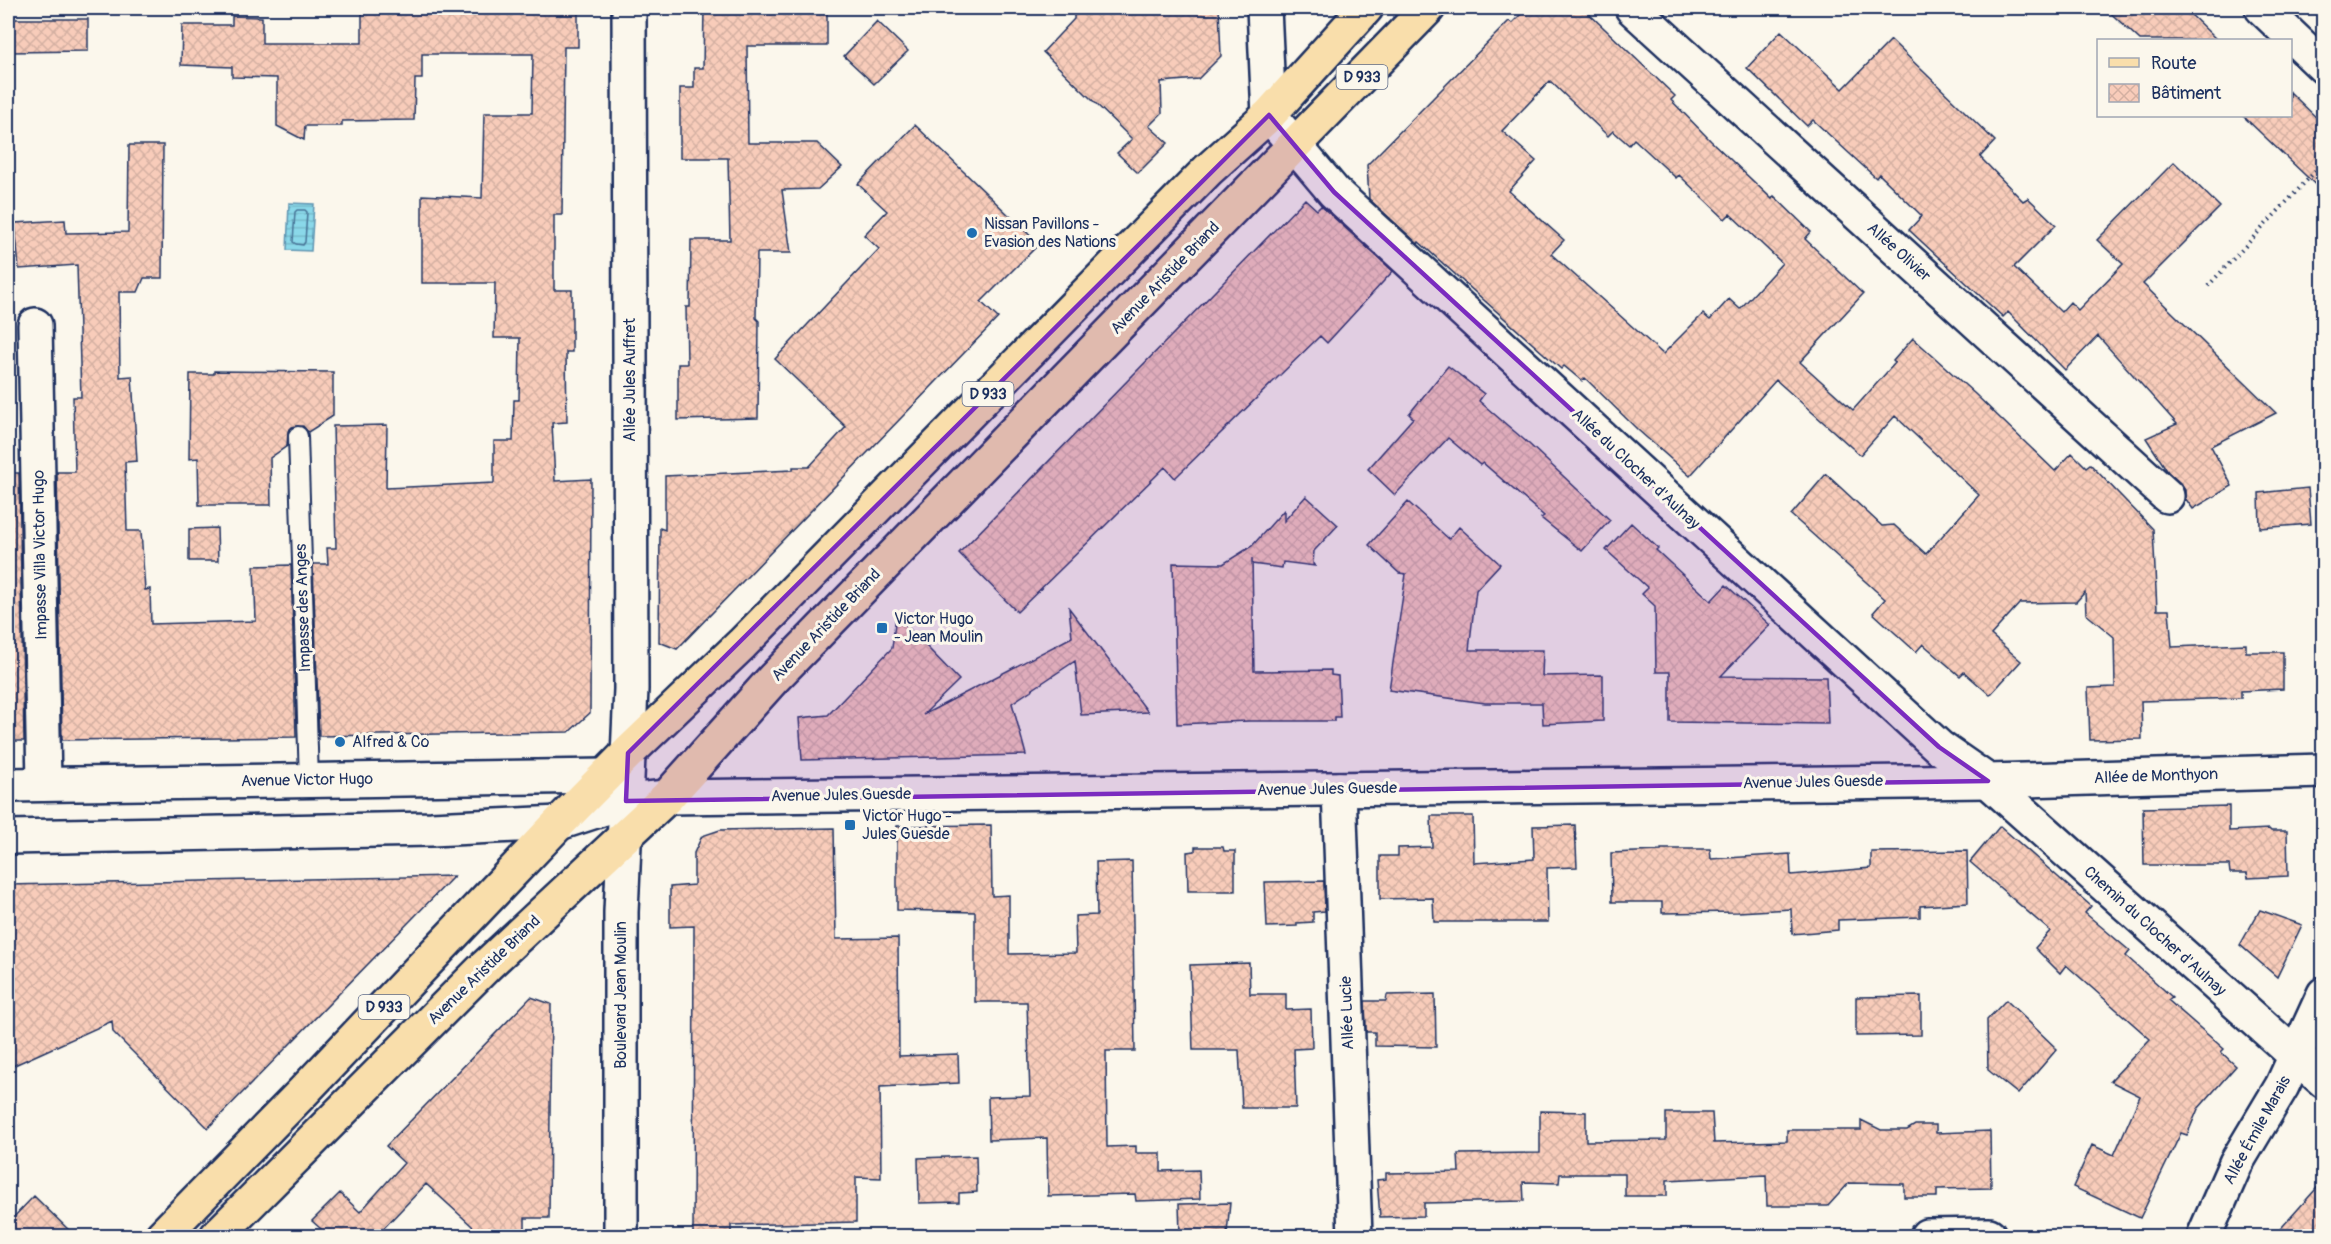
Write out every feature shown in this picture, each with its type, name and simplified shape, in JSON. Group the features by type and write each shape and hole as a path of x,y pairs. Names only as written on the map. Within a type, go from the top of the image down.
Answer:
{"main road":[{"name":"D 933","path":"162,1236 302,1093 559,823 742,644 1208,170 1269,115 1366,8"},
{"name":"Avenue Aristide Briand","path":"217,1236 487,965 667,797 773,679 1428,8"}],"street":[{"name":"Allée Jules Auffret","path":"628,753 631,689 629,8"},
{"path":"1264,8 1269,115"},
{"name":"Allée Olivier","path":"1632,8 2167,496"},
{"path":"2262,8 2324,67"},
{"name":"Allée du Clocher d'Aulnay","path":"1269,115 1334,192 1939,747 1988,781"},
{"name":"Impasse Villa Victor Hugo","path":"35,325 44,784"},
{"name":"Boulevard Jean Moulin","path":"621,1236 621,912 628,753"},
{"name":"Allée de Monthyon","path":"1988,781 2324,771"},
{"path":"606,776 626,801"},
{"name":"Avenue Victor Hugo","path":"8,785 606,776"},
{"name":"Avenue Jules Guesde","path":"559,823 626,801 667,797 1988,781"},
{"name":"Chemin du Clocher d'Aulnay","path":"1988,781 2324,1081"},
{"name":"Allée Lucie","path":"1339,789 1355,1236"},
{"path":"8,837 430,829 559,823"},
{"name":"Allée Émile Marais","path":"2204,1236 2236,1163 2273,1105 2324,994"},
{"path":"1927,1236 1989,1235"}],"lane":[{"name":"Impasse des Anges","path":"298,436 309,780"}],"path":[{"path":"2208,286 2324,162"}],"highlighted area":[{"path":"1269,115 1334,192 1939,747 1988,781 1937,780 626,801 628,753"}],"water":[{"path":"289,203 314,204 311,251 287,250"}],"building":[{"path":"362,8 578,8 578,47 564,47 562,215 554,215 554,290 572,290 572,352 566,352 567,422 552,423 555,481 591,479 590,713 569,732 319,736 313,564 328,564 327,548 336,548 333,426 387,425 386,488 494,483 494,441 513,441 514,400 519,400 520,338 494,338 495,283 422,283 422,195 482,198 484,113 532,113 533,54 422,54 422,79 415,79 414,120 342,121 342,126 305,126 304,140 277,126 277,78 232,77 232,67 181,65 182,25 232,25 232,16 262,17 262,43 362,43"},
{"path":"704,8 827,8 827,46 747,46 748,143 817,143 842,167 818,189 782,190 791,253 757,253 758,418 678,420 678,364 687,364 686,307 690,307 691,240 730,240 728,158 680,158 680,88 694,88 694,68 703,68"},
{"path":"1074,8 1219,8 1221,56 1198,79 1161,82 1162,113 1149,126 1168,143 1138,173 1117,153 1132,139 1043,52 1074,19"},
{"path":"1527,8 1583,8 1675,96 1671,100 1711,141 1772,199 1774,196 1811,232 1805,239 1863,294 1800,362 1853,410 1895,363 1893,361 1913,338 2055,471 2072,453 2086,467 2090,464 2153,529 2157,610 2169,610 2172,647 2246,644 2246,652 2283,652 2283,689 2241,691 2241,698 2141,701 2142,739 2090,740 2088,688 2115,687 2114,637 2086,614 2085,592 2076,602 2020,603 1991,635 2021,661 1990,695 1964,672 1960,676 1923,644 1916,652 1873,613 1885,599 1791,515 1826,474 1882,526 1894,525 1926,554 1979,495 1895,416 1860,455 1776,380 1690,476 1638,430 1585,378 1582,381 1564,366 1561,369 1369,199 1367,165 1509,21 1512,23","holes":["1550,81 1608,136 1613,131 1629,145 1634,139 1676,178 1679,175 1725,219 1730,214 1782,263 1740,309 1729,299 1710,320 1703,314 1663,354 1551,254 1564,240 1509,191 1536,161 1502,131"]},
{"path":"2105,8 2184,8 2216,39 2139,39"},
{"path":"8,19 88,19 88,51 8,52"},
{"path":"877,21 908,51 874,84 844,56"},
{"path":"1781,31 1843,89 1891,40 1995,141 1980,157 2023,201 2028,198 2056,225 2014,267 2061,312 2070,302 2078,310 2123,264 2097,240 2174,162 2220,207 2143,284 2276,413 2211,446 2232,486 2193,509 2185,498 2185,490 2168,472 2146,438 2177,424 2098,336 2065,370 2008,312 2003,317 1909,230 1922,216 1879,174 1876,178 1813,120 1807,126 1747,68"},
{"path":"2292,94 2324,125 2324,193 2244,117 2292,117"},
{"path":"915,125 1039,244 981,302 998,318 677,649 659,642 660,528 665,530 665,476 793,470 793,467 809,467 846,427 775,359 879,249 864,235 887,211 858,184"},
{"path":"129,145 163,145 162,278 144,278 138,292 119,292 120,377 132,376 137,461 125,462 127,531 141,531 145,590 150,589 151,624 256,621 254,566 291,565 296,737 62,740 57,472 75,472 73,397 81,397 77,265 19,269 15,223 65,220 66,233 128,232"},
{"path":"1305,199 1317,210 1321,206 1393,271 1327,343 1320,336 1175,478 1165,467 1017,612 959,553"},
{"path":"1448,366 1484,394 1479,401 1610,520 1582,551 1541,518 1544,516 1483,463 1480,465 1448,438 1395,495 1368,469 1413,418 1409,414"},
{"path":"214,371 333,372 333,416 308,432 303,426 292,427 288,431 287,446 270,458 271,505 199,505 198,458 189,459 190,374 214,374"},
{"path":"8,473 19,473 24,741 8,741"},
{"path":"2308,488 2311,524 2260,528 2259,493"},
{"path":"1306,496 1338,525 1314,551 1313,564 1315,566 1283,562 1282,568 1252,564 1254,671 1331,670 1331,675 1338,676 1340,717 1335,717 1335,721 1177,724 1173,563 1223,564 1252,546 1284,510 1284,521"},
{"path":"1408,502 1449,539 1459,527 1500,564 1476,590 1469,650 1543,650 1542,676 1603,675 1603,721 1543,724 1542,703 1485,703 1389,690 1406,574 1399,573 1369,545"},
{"path":"1631,523 1658,548 1656,550 1711,601 1726,585 1770,625 1721,676 1826,677 1828,724 1670,722 1670,672 1656,672 1655,606 1642,594 1648,588 1606,550"},
{"path":"217,528 218,561 189,561 189,529"},
{"path":"1069,608 1148,712 1081,715 1075,661 1012,703 1026,755 802,760 799,718 828,715 892,648 896,615 959,680 923,715 1072,637"},
{"path":"2229,806 2229,831 2269,829 2287,831 2288,876 2248,878 2247,873 2230,873 2229,865 2144,865 2143,808"},
{"path":"1431,816 1473,816 1474,863 1534,859 1533,826 1575,825 1577,867 1547,868 1548,922 1434,922 1433,898 1380,899 1380,856 1398,856 1398,848 1432,847"},
{"path":"991,825 992,896 1009,895 1009,954 1076,953 1075,916 1097,915 1096,862 1132,861 1135,1051 1106,1051 1107,1147 1136,1146 1136,1153 1161,1153 1161,1171 1199,1170 1200,1199 1136,1201 1135,1194 1048,1196 1047,1138 989,1140 988,1097 1030,1096 1027,1002 975,1002 975,912 897,910 897,826"},
{"path":"2000,826 2091,906 2085,913 2130,951 2126,956 2172,997 2168,1000 2224,1049 2221,1052 2236,1066 2198,1109 2187,1135 2181,1133 2140,1218 2073,1187 2092,1145 2114,1155 2140,1096 2110,1081 2150,1039 2066,965 2060,973 2035,948 2050,931 1970,862"},
{"path":"834,828 836,939 898,938 899,1056 958,1054 959,1083 880,1087 881,1178 856,1177 856,1222 731,1225 731,1236 693,1236 694,926 670,927 670,887 694,885 694,853 702,836 720,830"},
{"path":"1195,847 1223,847 1224,851 1235,851 1235,891 1188,891 1187,852 1195,851"},
{"path":"1661,849 1710,849 1711,859 1790,854 1791,875 1871,868 1871,852 1967,851 1968,903 1920,906 1920,917 1838,920 1838,930 1792,934 1791,909 1662,913 1662,902 1612,902 1611,853 1661,851"},
{"path":"454,876 208,1128 113,1032 112,1021 8,1068 8,885"},
{"path":"1324,881 1325,911 1313,912 1313,922 1297,923 1297,926 1267,927 1265,882"},
{"path":"2260,910 2302,925 2277,977 2240,945"},
{"path":"1249,963 1250,994 1286,994 1286,1010 1311,1009 1312,1048 1294,1049 1296,1108 1242,1108 1239,1050 1193,1050 1190,965"},
{"path":"1435,994 1436,1047 1375,1046 1375,1032 1366,1032 1365,1001 1386,1001 1387,995"},
{"path":"1921,996 1921,1035 1856,1036 1856,997"},
{"path":"531,997 551,1004 549,1218 525,1218 525,1236 483,1236 426,1184 381,1231 387,1236 329,1236 312,1221 340,1193 360,1212 404,1163 386,1146"},
{"path":"2006,1000 2057,1049 2018,1094 1988,1070 1987,1020"},
{"path":"1540,1111 1586,1112 1586,1141 1666,1140 1666,1113 1712,1113 1714,1143 1787,1141 1787,1130 1861,1130 1861,1120 1881,1130 1907,1130 1915,1125 1936,1125 1936,1133 1990,1131 1991,1188 1937,1189 1937,1197 1904,1197 1904,1184 1849,1183 1828,1206 1767,1206 1766,1175 1667,1180 1667,1196 1625,1196 1625,1174 1560,1174 1559,1183 1523,1182 1524,1201 1424,1203 1424,1216 1380,1217 1377,1180 1386,1179 1386,1173 1459,1172 1458,1154 1540,1153"},
{"path":"976,1156 977,1192 959,1193 959,1202 919,1203 918,1158"},
{"path":"2324,1180 2324,1236 2274,1236"},
{"path":"34,1196 75,1236 8,1236 8,1223"},
{"path":"1230,1203 1227,1233 1180,1234 1179,1204"}],"place":[{"name":"Nissan Pavillons - Evasion des Nations","path":"972,233"},
{"name":"Victor Hugo - Jean Moulin","path":"882,628"},
{"name":"Alfred & Co","path":"340,742"},
{"name":"Victor Hugo - Jules Guesde","path":"850,825"}]}
